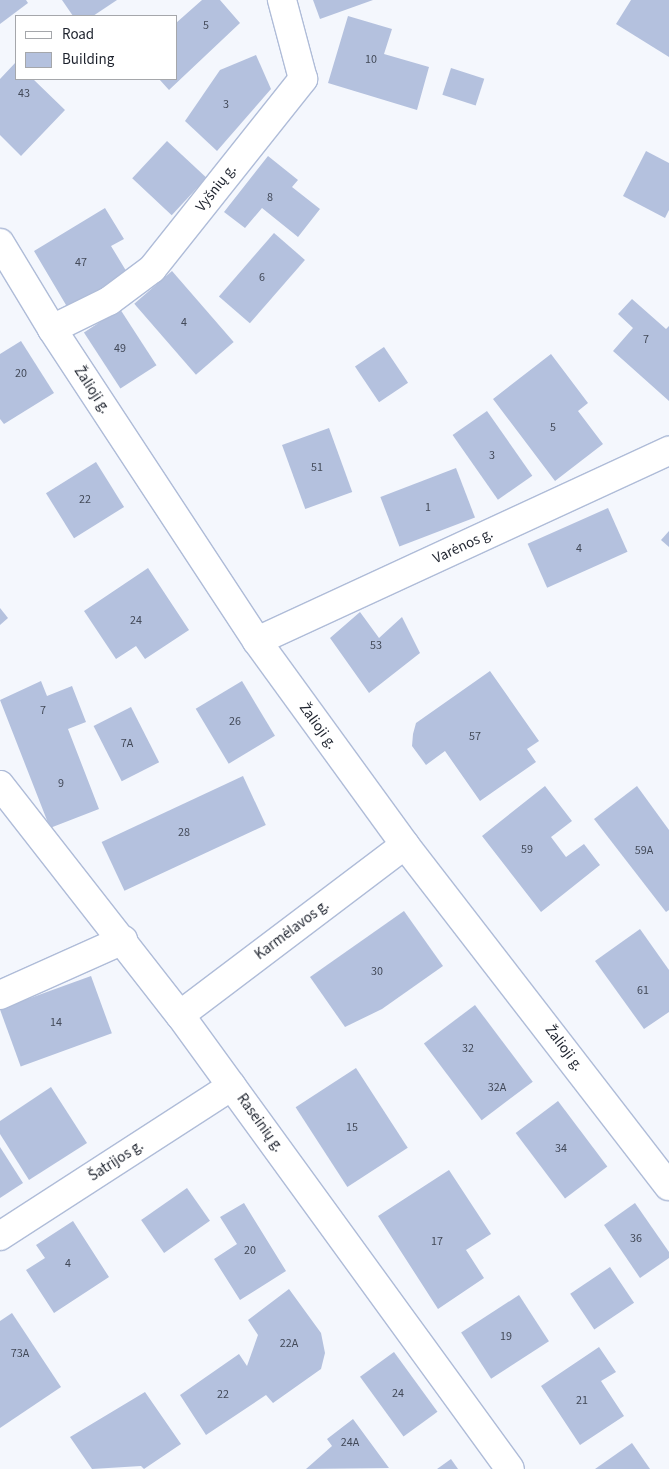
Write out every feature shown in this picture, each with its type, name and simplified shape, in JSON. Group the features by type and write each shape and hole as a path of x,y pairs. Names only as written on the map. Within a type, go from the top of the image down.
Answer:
{"street":[{"name":"Vyšnių g.","path":"52,329 109,301 152,269 303,79 282,0"},
{"name":"Žalioji g.","path":"0,243 52,329 257,641 404,845 669,1186"},
{"name":"Varėnos g.","path":"257,641 669,451"},
{"name":"Raseinių g.","path":"0,785 180,1015 510,1469"},
{"name":"Karmėlavos g.","path":"180,1015 404,845"},
{"path":"0,995 123,940"},
{"name":"Šatrijos g.","path":"0,1236 232,1086"}],"building":[{"path":"0,0 26,0 28,3 0,24"},
{"path":"62,0 117,0 94,15 72,15"},
{"path":"202,0 220,0 240,23 169,90 160,80 178,80 178,21"},
{"path":"313,0 373,0 320,19"},
{"path":"631,0 669,0 669,57 616,24"},
{"path":"348,16 392,29 384,54 429,67 417,110 328,83"},
{"path":"256,55 271,89 217,151 185,121 220,70"},
{"path":"15,63 15,80 34,80 65,110 21,156 0,135 0,79"},
{"path":"451,68 484,79 476,105 442,95"},
{"path":"167,141 206,178 172,215 132,178"},
{"path":"646,151 669,163 669,210 665,218 623,196"},
{"path":"268,156 298,180 292,187 320,209 298,237 262,208 245,228 224,212"},
{"path":"105,208 124,239 111,246 128,274 69,310 34,251"},
{"path":"274,233 305,260 250,323 219,296"},
{"path":"172,271 234,342 196,375 134,304"},
{"path":"632,299 666,329 669,326 669,401 613,351 633,328 618,314"},
{"path":"120,309 156,365 120,389 84,332"},
{"path":"21,341 54,393 4,424 0,419 0,354"},
{"path":"384,347 408,383 379,402 355,367"},
{"path":"551,354 588,403 578,411 603,444 555,481 493,399"},
{"path":"487,411 532,476 498,500 453,435"},
{"path":"329,428 352,492 305,509 282,445"},
{"path":"96,462 124,507 74,538 46,493"},
{"path":"456,468 475,517 399,547 380,497"},
{"path":"608,508 628,552 547,588 528,544"},
{"path":"669,531 669,547 661,540"},
{"path":"148,568 189,630 145,659 136,646 116,659 84,611"},
{"path":"0,608 8,618 0,625"},
{"path":"360,612 379,638 402,617 420,653 369,693 330,638"},
{"path":"490,671 539,741 527,749 536,762 480,801 445,751 426,765 412,746 416,723"},
{"path":"41,681 47,696 72,686 86,722 68,729 99,809 50,828 0,700"},
{"path":"242,681 275,736 229,764 196,709"},
{"path":"131,707 159,762 122,781 94,726"},
{"path":"243,776 266,825 124,891 102,842"},
{"path":"545,786 572,821 551,837 566,857 584,844 600,865 541,912 482,836"},
{"path":"637,786 669,830 669,910 666,912 594,819"},
{"path":"404,911 443,966 382,1009 345,1027 310,977"},
{"path":"640,929 669,970 669,1012 644,1029 595,961"},
{"path":"91,976 112,1033 21,1066 0,1009"},
{"path":"475,1005 533,1082 482,1120 424,1044"},
{"path":"356,1068 408,1148 347,1187 296,1107"},
{"path":"51,1087 87,1143 29,1180 0,1134 0,1121"},
{"path":"558,1101 607,1166 565,1198 516,1133"},
{"path":"0,1147 23,1183 0,1198"},
{"path":"449,1170 491,1234 466,1250 484,1278 438,1309 378,1216"},
{"path":"187,1188 210,1221 164,1253 141,1220"},
{"path":"244,1203 286,1271 240,1300 214,1259 237,1244 220,1217"},
{"path":"635,1203 669,1252 669,1258 640,1278 604,1225"},
{"path":"73,1221 109,1277 54,1313 26,1270 45,1258 36,1245"},
{"path":"610,1267 634,1303 594,1329 570,1294"},
{"path":"289,1289 321,1333 325,1353 321,1369 273,1403 266,1395 206,1435 180,1395 239,1354 247,1366 258,1335 248,1320"},
{"path":"519,1295 549,1341 491,1379 461,1333"},
{"path":"12,1313 61,1387 0,1428 0,1321"},
{"path":"599,1347 616,1372 601,1381 624,1416 580,1445 541,1386"},
{"path":"394,1352 437,1412 404,1437 360,1377"},
{"path":"145,1392 181,1444 144,1469 141,1466 92,1469 70,1437"},
{"path":"353,1419 389,1468 306,1469 332,1446 327,1439"},
{"path":"632,1443 650,1469 595,1469"},
{"path":"451,1459 458,1469 437,1469"}]}
